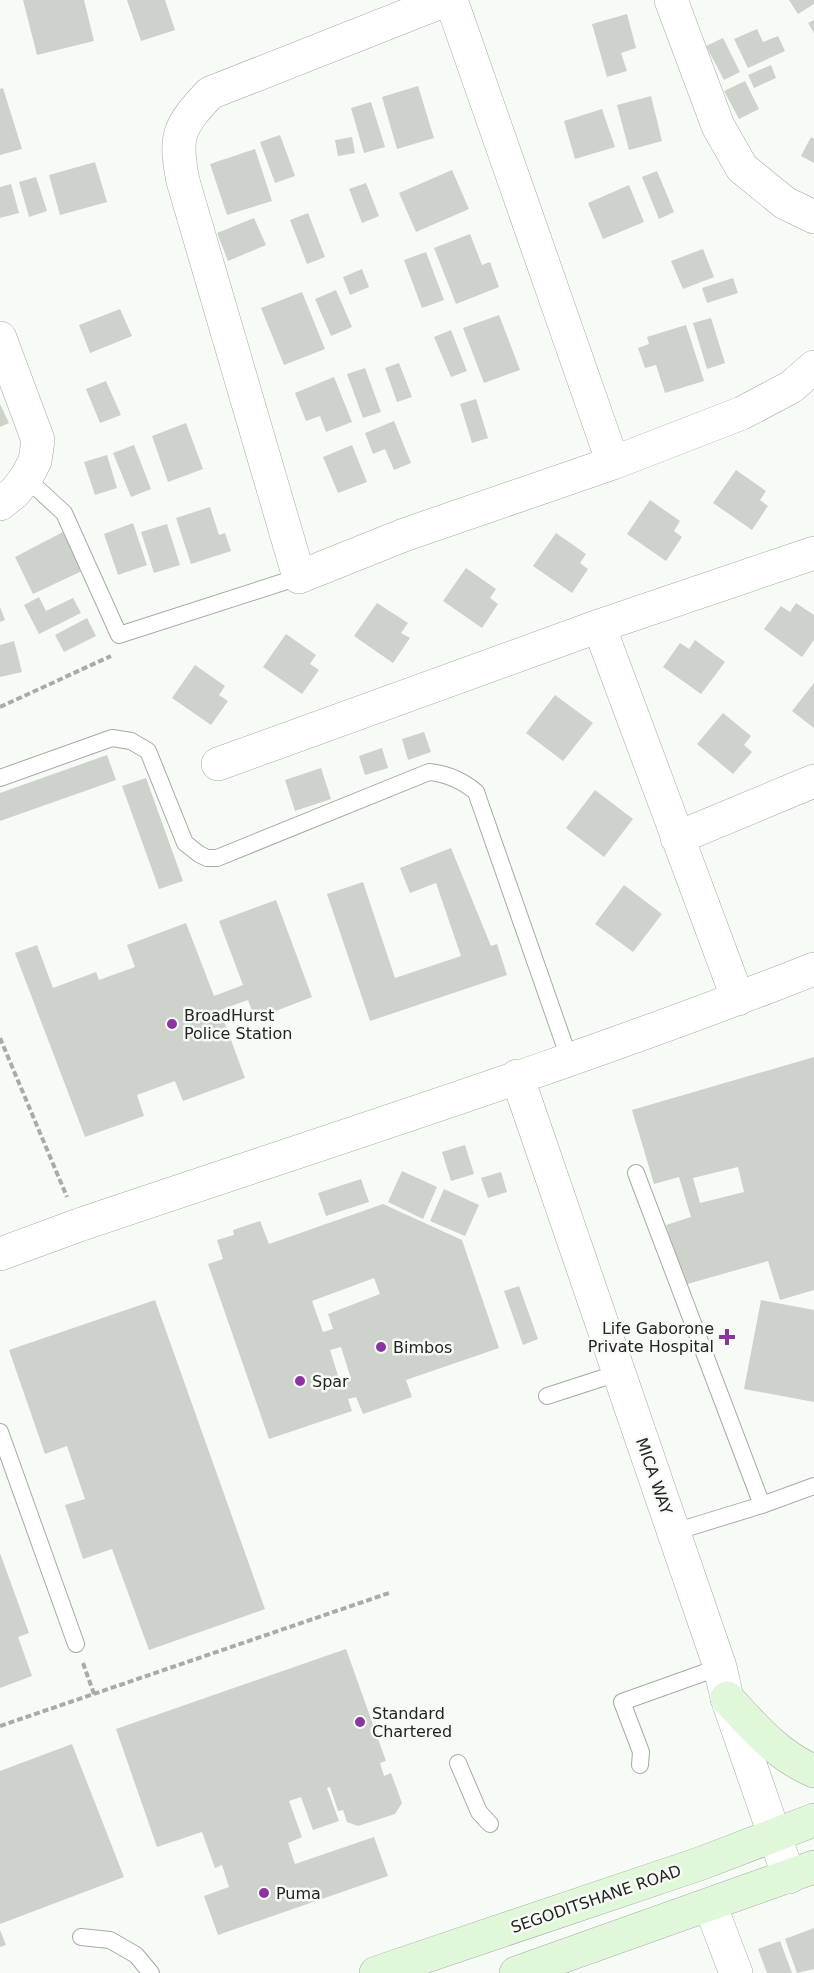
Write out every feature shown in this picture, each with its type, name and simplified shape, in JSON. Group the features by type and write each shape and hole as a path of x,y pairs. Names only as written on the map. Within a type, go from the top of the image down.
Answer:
{"main road":[{"path":"724,1683 767,1741 798,1764 814,1771"},
{"name":"SEGODITSHANE ROAD","path":"376,1973 702,1863 814,1820"},
{"path":"516,1973 802,1872"}],"street":[{"path":"446,0 210,93 194,110 180,133 178,155 183,181 299,577 404,535 613,463 742,413 791,387 814,367"},
{"path":"452,0 613,463"},
{"path":"671,0 718,126 742,168 785,203 814,217"},
{"path":"0,338 38,440 34,460 26,478 15,492 0,504"},
{"path":"218,764 599,626 814,553"},
{"path":"599,626 738,999"},
{"path":"677,838 814,781"},
{"path":"0,1254 738,999 814,969"},
{"name":"MICA WAY","path":"518,1076 674,1532 774,1835 802,1872"},
{"path":"710,1905 735,1973"}],"lane":[{"path":"26,478 64,513 119,635 299,577"},
{"path":"0,778 112,738 131,741 148,751 185,843 207,858 217,858 429,772 442,773 454,778 476,792 569,1058"},
{"path":"636,1173 762,1504"},
{"path":"547,1396 618,1373"},
{"path":"0,1432 76,1644"},
{"path":"674,1532 814,1486"},
{"path":"639,1765 641,1752 622,1702 724,1683"},
{"path":"458,1763 478,1812 490,1824"},
{"path":"81,1937 110,1940 136,1955 146,1972"}],"path":[{"path":"0,708 115,654 119,646 119,635"},
{"path":"0,1038 79,1225"},
{"path":"0,1726 389,1593"},
{"path":"76,1644 94,1694"}],"building":[{"path":"23,0 84,0 94,41 37,55"},
{"path":"127,0 165,0 175,30 141,41"},
{"path":"789,0 814,0 814,4 798,14"},
{"path":"627,14 636,48 621,53 627,71 607,77 592,24"},
{"path":"814,20 814,33 808,23"},
{"path":"757,29 763,42 778,36 785,51 748,68 734,39"},
{"path":"723,38 740,72 724,80 706,46"},
{"path":"771,65 776,78 754,88 748,75"},
{"path":"745,81 759,109 739,119 724,91"},
{"path":"418,86 434,138 397,149 382,97"},
{"path":"3,88 22,149 0,155 0,89"},
{"path":"651,96 662,141 629,150 617,105"},
{"path":"371,102 385,147 364,153 351,108"},
{"path":"602,109 615,147 575,159 564,121"},
{"path":"280,135 295,176 275,183 260,142"},
{"path":"352,137 355,153 338,156 335,140"},
{"path":"811,137 814,139 814,163 801,156"},
{"path":"255,149 272,201 227,215 210,164"},
{"path":"95,162 107,202 60,215 49,175"},
{"path":"452,170 469,209 416,232 399,193"},
{"path":"657,171 674,212 659,219 642,177"},
{"path":"36,177 47,211 29,217 19,182"},
{"path":"366,183 379,216 362,223 349,189"},
{"path":"11,184 19,213 0,218 0,187"},
{"path":"629,185 644,222 603,239 588,203"},
{"path":"308,213 325,257 307,264 290,220"},
{"path":"254,218 266,245 228,261 217,233"},
{"path":"470,234 482,265 490,262 499,287 456,304 434,248"},
{"path":"703,249 714,277 683,289 671,261"},
{"path":"426,252 444,300 422,308 404,260"},
{"path":"362,269 369,287 350,295 343,277"},
{"path":"733,278 738,293 707,303 702,288"},
{"path":"336,290 352,327 331,336 315,299"},
{"path":"302,292 325,349 284,365 261,308"},
{"path":"120,309 132,336 90,353 79,325"},
{"path":"499,315 520,370 484,383 463,328"},
{"path":"711,318 725,363 707,369 693,323"},
{"path":"686,325 704,381 665,393 656,365 645,368 638,348 649,344 647,337"},
{"path":"451,330 467,371 451,377 434,337"},
{"path":"399,363 412,397 397,402 385,368"},
{"path":"365,368 381,412 363,418 347,374"},
{"path":"334,377 352,422 326,432 320,416 306,421 295,393"},
{"path":"106,381 121,415 100,423 86,389"},
{"path":"476,399 488,438 472,443 460,404"},
{"path":"0,404 9,423 0,427"},
{"path":"394,421 411,463 394,470 385,449 373,454 365,433"},
{"path":"186,423 203,469 168,482 152,436"},
{"path":"134,445 151,489 131,497 113,453"},
{"path":"352,445 367,482 338,493 323,457"},
{"path":"107,455 117,488 95,495 84,462"},
{"path":"736,470 766,491 760,500 768,506 752,530 713,503"},
{"path":"650,500 680,521 674,531 682,537 666,561 627,534"},
{"path":"210,507 219,535 225,533 231,551 191,564 176,518"},
{"path":"133,523 147,565 118,575 104,534"},
{"path":"167,524 180,565 154,573 141,532"},
{"path":"63,532 82,571 33,594 15,557"},
{"path":"556,533 586,554 580,563 588,569 572,593 533,566"},
{"path":"466,568 496,589 490,598 498,604 482,628 443,601"},
{"path":"39,597 46,611 73,598 81,613 39,634 24,605"},
{"path":"377,603 408,623 401,633 410,638 393,663 354,636"},
{"path":"796,603 814,615 814,640 802,657 764,629 781,606 790,612"},
{"path":"0,607 5,620 0,622"},
{"path":"87,618 96,636 64,652 55,635"},
{"path":"286,634 316,655 310,664 319,670 302,694 263,667"},
{"path":"695,640 725,662 701,694 663,667 680,643 689,649"},
{"path":"14,641 22,672 0,677 0,645"},
{"path":"195,665 225,686 219,695 228,701 211,725 172,698"},
{"path":"814,683 814,728 792,711"},
{"path":"555,695 593,723 563,761 526,733"},
{"path":"723,713 751,736 744,745 752,752 733,774 697,744"},
{"path":"424,732 431,752 408,760 402,739"},
{"path":"382,748 388,768 365,775 359,756"},
{"path":"107,755 116,780 0,821 0,793"},
{"path":"321,768 331,799 295,811 285,780"},
{"path":"146,778 183,881 159,889 122,786"},
{"path":"595,790 633,819 604,857 566,828"},
{"path":"451,848 491,946 497,944 507,975 370,1021 327,894 363,882 395,978 461,956 436,883 410,893 400,868"},
{"path":"624,885 662,914 633,952 595,924"},
{"path":"276,900 312,997 255,1019 248,1000 220,1010 245,1078 183,1101 175,1081 137,1095 144,1116 85,1137 15,953 37,945 53,988 96,972 99,980 135,967 127,945 186,923 214,996 243,985 219,921"},
{"path":"814,1057 814,1290 780,1300 768,1261 684,1285 666,1225 691,1217 679,1177 654,1184 632,1110","holes":["738,1167 744,1192 700,1203 693,1178"]},
{"path":"465,1145 474,1174 451,1181 442,1152"},
{"path":"402,1171 437,1187 423,1219 388,1202"},
{"path":"501,1172 507,1192 488,1198 481,1178"},
{"path":"361,1179 369,1202 326,1216 318,1193"},
{"path":"444,1189 479,1205 465,1236 430,1221"},
{"path":"383,1204 462,1240 499,1348 406,1380 412,1397 363,1414 356,1397 348,1399 352,1411 269,1439 208,1264 223,1259 217,1240 234,1235 233,1230 260,1221 269,1244","holes":["374,1278 380,1294 328,1314 333,1329 323,1332 312,1301","341,1347 351,1379 340,1382 330,1350"]},
{"path":"519,1286 538,1339 523,1345 504,1291"},
{"path":"155,1300 265,1609 149,1650 112,1549 83,1559 65,1505 85,1499 67,1446 45,1454 9,1350"},
{"path":"761,1300 814,1310 814,1402 744,1389"},
{"path":"0,1553 29,1633 18,1637 32,1676 0,1688"},
{"path":"346,1649 386,1761 380,1763 384,1776 391,1773 402,1803 395,1814 358,1826 347,1822 343,1810 338,1811 330,1787 327,1788 339,1821 313,1830 301,1797 289,1801 302,1837 288,1843 295,1864 374,1837 388,1876 218,1935 204,1896 229,1887 222,1865 215,1868 202,1832 157,1847 116,1729"},
{"path":"72,1744 124,1877 0,1924 0,1771"},
{"path":"814,1928 814,1969 797,1973 785,1939"},
{"path":"0,1930 6,1945 0,1947"},
{"path":"780,1941 792,1973 767,1973 758,1949"}],"place":[{"name":"BroadHurst Police Station","path":"172,1024"},
{"name":"Life Gaborone Private Hospital","path":"727,1337"},
{"name":"Bimbos","path":"381,1347"},
{"name":"Spar","path":"300,1381"},
{"name":"Standard Chartered","path":"360,1722"},
{"name":"Puma","path":"264,1893"}]}
